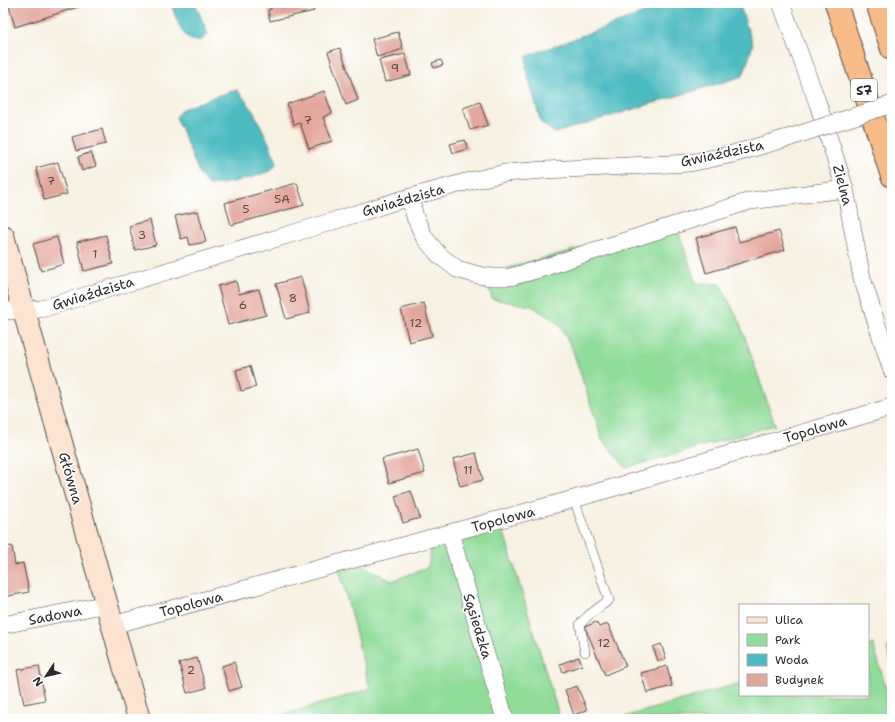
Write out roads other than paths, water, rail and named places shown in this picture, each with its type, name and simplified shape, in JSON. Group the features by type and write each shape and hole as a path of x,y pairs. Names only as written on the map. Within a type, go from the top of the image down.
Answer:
{"highway":[{"name":"S7","path":"836,3 892,176"},
{"path":"877,3 892,49"}],"main road":[{"name":"Główna","path":"3,236 13,310 107,604 139,719"}],"street":[{"name":"Zielna","path":"781,3 818,104 845,189 862,278 892,371"},
{"name":"Gwiaździsta","path":"13,310 41,309 410,197 466,182 505,173 690,163 733,154 792,137 892,104"},
{"path":"410,197 415,217 424,237 439,255 457,269 491,277 510,277 540,269 750,201 845,189"},
{"name":"Topolowa","path":"113,625 574,499 892,407"},
{"name":"Sąsiedzka","path":"450,533 505,719"},
{"name":"Sadowa","path":"3,625 107,604"}],"lane":[{"path":"574,499 609,600 589,614 580,624 585,652"}],"water":[{"path":"171,3 195,3 208,34 202,40 192,40 184,34 178,24"},
{"path":"655,3 739,3 753,45 743,76 555,133 541,123 526,69 527,56 644,13"},
{"path":"237,90 250,106 255,115 277,162 272,170 251,178 222,184 208,185 200,175 176,117 182,109"}]}
